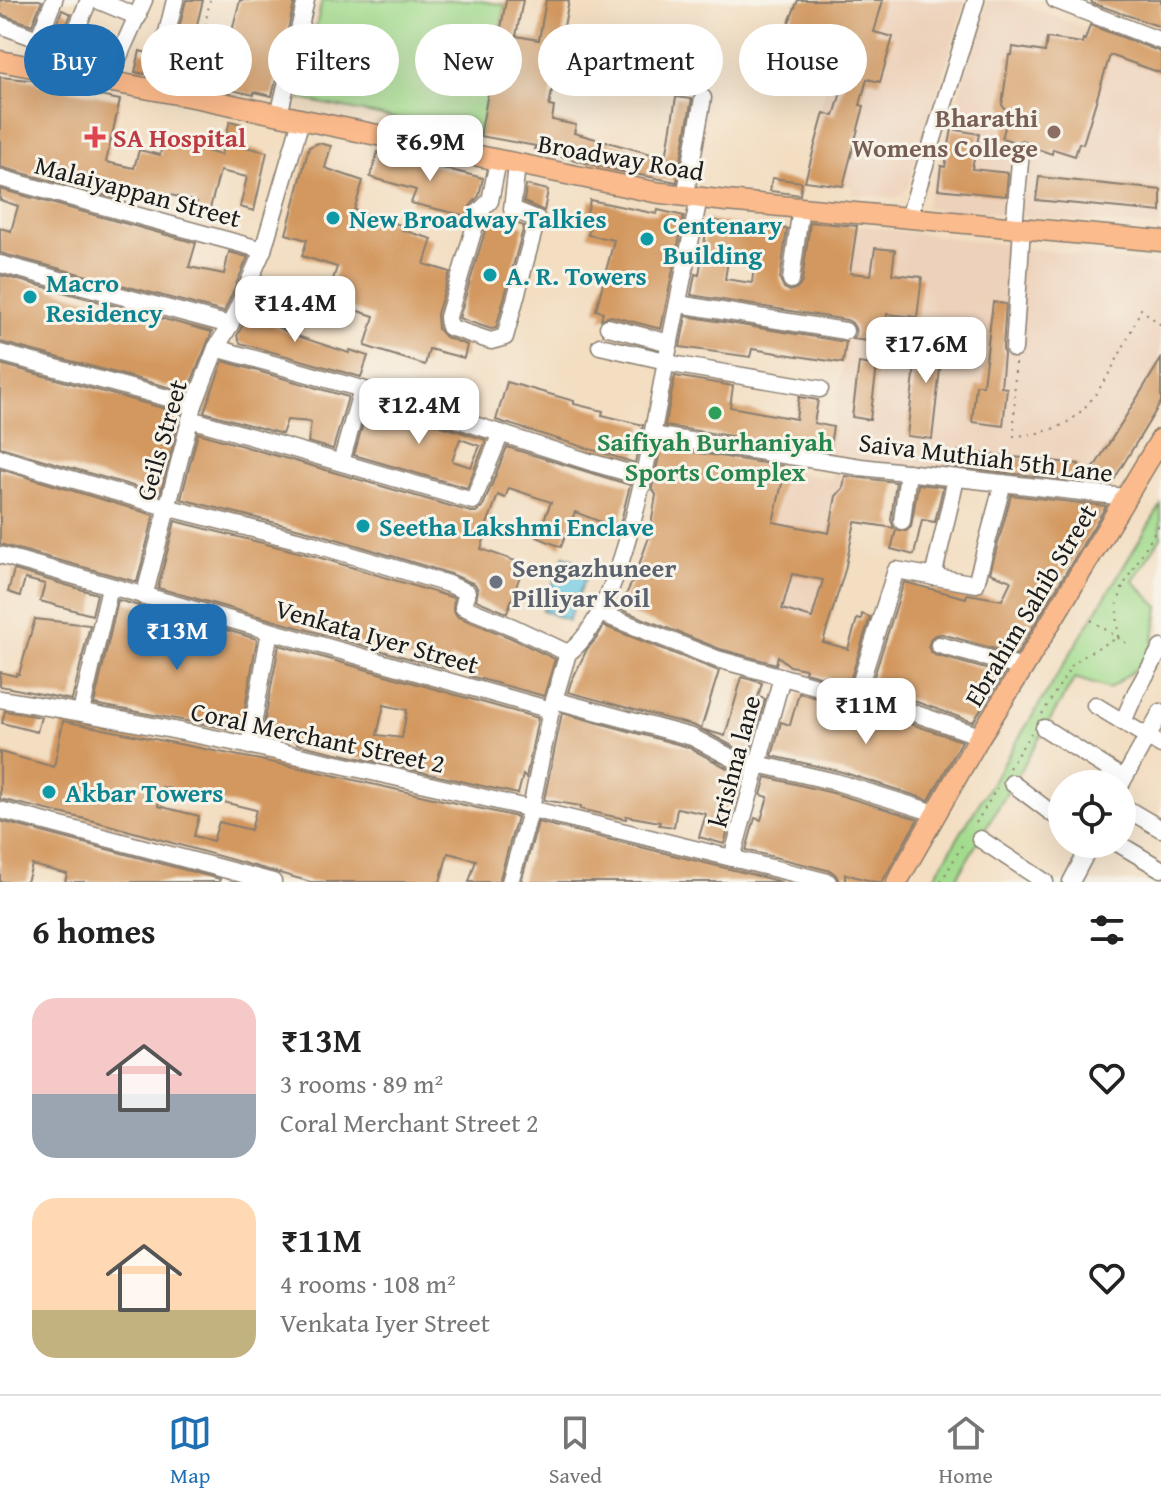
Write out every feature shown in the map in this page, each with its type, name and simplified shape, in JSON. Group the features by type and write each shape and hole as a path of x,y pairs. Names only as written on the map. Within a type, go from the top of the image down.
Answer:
{"main road":[{"name":"Broadway Road","path":"0,61 24,62"},
{"name":"Broadway Road","path":"185,96 625,187 692,198 1156,242"},
{"name":"Ebrahim Sahib Street","path":"897,882 980,736 1161,439"},
{"name":"Ebrahim Sahib Street","path":"909,882 1161,461"}],"street":[{"path":"44,24 54,0"},
{"path":"79,24 89,0"},
{"path":"97,0 138,17"},
{"path":"125,45 144,0"},
{"path":"169,24 175,0"},
{"path":"279,115 306,0"},
{"path":"909,217 976,0"},
{"path":"1055,0 1161,40"},
{"path":"0,25 24,34"},
{"path":"510,882 531,808 552,705 568,653 576,648 600,613 628,542 679,304 703,98"},
{"name":"Geils Street","path":"144,597 192,412 216,348 230,325 263,250 301,120"},
{"path":"1014,349 1021,151"},
{"path":"508,163 512,209 537,219 505,337 491,341 449,327 448,317 479,212 490,201 508,163"},
{"name":"Malaiyappan Street","path":"0,178 263,250"},
{"path":"791,280 801,207"},
{"path":"0,264 230,325"},
{"path":"679,304 845,331"},
{"path":"608,327 670,343"},
{"path":"600,346 666,362 820,389"},
{"path":"216,348 362,389 643,477"},
{"path":"0,353 473,501 501,433"},
{"path":"341,462 362,389"},
{"name":"Saiva Muthiah 5th Lane","path":"652,435 861,467 1125,497"},
{"path":"0,458 448,584 467,592 463,607 568,653"},
{"path":"902,521 908,472"},
{"path":"933,577 956,479"},
{"path":"856,697 896,570 976,584 1003,483"},
{"name":"Venkata Iyer Street","path":"0,555 270,631 552,705 692,737 732,758 836,782 935,813"},
{"path":"81,712 110,587"},
{"path":"600,613 717,659 911,712 980,736"},
{"path":"249,746 270,631"},
{"path":"939,645 1023,668"},
{"path":"1123,722 1161,648"},
{"name":"krishna lane","path":"732,858 782,677"},
{"name":"Coral Merchant Street 2","path":"0,699 249,746 531,808 828,882"},
{"path":"1095,705 1154,740"},
{"path":"1131,770 1154,740 1161,712"},
{"path":"1044,728 1106,770"},
{"path":"1005,782 1048,811"},
{"path":"0,810 273,882"},
{"path":"1136,812 1159,823"},
{"path":"980,839 1045,882"},
{"path":"1136,854 1161,869"},
{"path":"1072,882 1084,858"}],"path":[{"path":"190,97 210,0"},
{"path":"1014,349 1014,436 1033,434 1065,424 1089,403 1122,352 1141,309 1161,325"},
{"path":"1118,638 1119,597 1161,521"},
{"path":"1145,546 1153,550"},
{"path":"1091,620 1129,645"},
{"path":"941,882 1005,782 1072,665 1118,638"}],"shaded area":[{"path":"855,0 966,0 908,187 896,198 852,194 852,187 802,181 823,96 867,96 867,24 848,24"},
{"name":"Bharathi Womens College","path":"987,0 1008,0 1161,55 1161,227 925,208"},
{"path":"857,225 1161,266 1161,407 1108,492 952,474 828,454 847,335"},
{"path":"786,469 830,479 836,471 867,479 845,570 811,681 745,662 778,553 766,549"}],"green space":[{"path":"322,0 475,0 505,5 502,24 415,24 415,96 487,96 480,136 300,99 301,96 399,96 399,24 317,24"},
{"path":"1161,505 1161,537 1133,581 1159,607 1150,658 1109,689 1075,678 954,882 931,882"}],"water":[{"path":"564,556 590,567 568,621 542,610"}],"building":[{"path":"0,0 42,1 32,24 0,14"},
{"path":"186,0 203,0 197,24 180,24"},
{"path":"240,0 295,0 289,24 268,24 268,95 254,92 252,95 252,24 234,24"},
{"path":"506,0 523,0 518,24 502,24"},
{"path":"546,0 569,0 564,24 542,24"},
{"path":"798,0 883,0 874,32 893,37 880,82 867,79 867,24 788,24"},
{"path":"1091,0 1161,0 1161,27 1092,3"},
{"path":"62,10 71,14 67,24 56,24"},
{"path":"1090,25 1161,52 1161,73 1110,55 1083,144 1079,143 1075,156 1053,149 1052,154 1031,147 1023,140 1015,142 1002,138 1009,114 1002,105 1009,55 1012,55 1013,47 1045,52 1047,38 1082,43"},
{"path":"522,37 538,40 538,96 551,96 549,106 554,107 552,120 576,125 574,133 666,158 676,97 692,99 677,182 546,153 534,149 536,146 480,136 487,96 522,96"},
{"path":"140,51 141,73 135,72"},
{"path":"0,77 24,80 24,96 100,96 120,100 106,162 134,168 139,150 160,155 162,145 175,149 176,143 221,155 230,121 242,124 236,145 267,152 254,211 240,207 247,177 220,171 209,212 195,208 197,202 171,195 169,201 128,190 125,201 0,167"},
{"path":"840,96 862,96 860,105 864,106 843,186 805,181 824,113 834,116"},
{"path":"952,129 979,134 972,169 1008,173 1006,196 938,189"},
{"path":"318,143 331,146 325,168 363,181 354,210 404,226 402,230 432,239 424,264 450,272 437,314 438,329 445,337 467,345 464,358 429,349 425,365 365,346 374,316 326,301 337,267 302,256 307,240 286,234 309,147"},
{"path":"378,152 483,178 479,196 466,216 411,203 416,190 370,177"},
{"path":"1039,177 1161,190 1161,212 1036,200"},
{"path":"772,178 802,182 800,195 770,191"},
{"path":"526,185 548,190 544,211 524,202"},
{"path":"0,189 196,243 189,267 224,274 229,252 248,257 224,312 0,253 0,228 11,231 18,206 0,200"},
{"path":"590,200 657,214 658,210 684,216 661,329 611,316 601,319 603,312 596,310 614,240 588,235 592,218 586,217"},
{"name":"A. R. Towers","path":"491,215 524,226 496,328 491,329 459,318"},
{"path":"708,220 787,229 780,279 784,288 790,291 802,282 810,222 857,226 850,273 871,275 875,248 895,250 892,274 922,277 917,317 887,314 884,343 852,339 856,334 855,328 847,320 691,295 695,274 699,275","holes":["729,255 755,258 752,283 725,279"]},
{"path":"0,275 212,332 187,392 0,342"},
{"path":"255,300 276,312 269,323 294,335 368,356 361,377 240,343 237,336"},
{"path":"993,302 1006,304 1001,387 1007,388 1003,426 972,422 976,385 983,385"},
{"path":"686,316 846,342 843,363 752,349 750,357 680,347"},
{"path":"919,331 944,334 932,439 907,436"},
{"path":"1161,359 1161,402 1112,483 1092,471"},
{"path":"223,361 348,397 333,449 308,442 311,422 287,420 282,434 204,412"},
{"path":"859,363 877,366 870,420 852,417"},
{"path":"0,364 181,413 160,494 0,447"},
{"name":"Saifiyah Burhaniyah Sports Complex","path":"675,376 733,386 730,407 796,419 799,397 818,400 814,423 833,427 829,451 665,426"},
{"path":"507,382 603,411 602,415 643,425 635,463 496,420"},
{"path":"443,390 460,394 457,408 440,402"},
{"path":"369,403 486,440 467,488 354,455","holes":["460,439 480,446 471,467 452,461"]},
{"path":"198,433 471,512 483,506 507,447 630,485 619,529 575,512 561,547 537,537 551,502 509,488 505,498 498,495 481,549 524,564 507,613 476,600 478,590 475,584 451,574 320,534 181,499"},
{"path":"661,447 783,466 785,471 773,522 829,533 836,496 843,488 845,476 896,482 891,520 894,528 855,522 845,570 823,642 848,649 857,619 861,620 862,614 870,617 849,684 805,672 806,669 790,666 778,656 776,664 720,649 619,609 649,537 656,495 652,488","holes":["792,574 823,580 812,618 782,609"]},
{"path":"958,451 1079,464 1078,481 956,467"},
{"path":"0,469 154,515 137,582 0,544"},
{"path":"918,484 943,487 935,522 922,520 914,555 891,549 896,530 906,531 911,527"},
{"path":"1011,495 1106,506 1016,655 942,634 931,638 928,647 935,655 1004,674 973,722 870,689 904,582 966,598 967,594 1002,600 1011,581 990,573"},
{"path":"175,521 314,556 454,598 453,610 458,617 555,659 544,696 470,676 474,665 451,658 447,669 158,588"},
{"path":"14,570 97,594 92,615 40,601 45,584 25,579 20,596 8,592"},
{"path":"118,600 139,606 133,631 173,641 178,616 257,639 241,731 94,704"},
{"path":"35,619 90,625 72,700 0,686 0,672 19,674"},
{"path":"604,626 719,671 701,729 725,736 742,677 762,683 758,697 765,699 750,751 736,748 695,726 568,692 587,649"},
{"path":"279,645 538,718 526,778 523,775 518,794 262,735","holes":["384,705 407,710 402,738 377,735"]},
{"path":"799,693 962,741 929,800 839,771 772,756 781,722 790,725"},
{"path":"5,711 41,717 37,732 2,723"},
{"path":"562,713 688,747 727,768 744,772 724,844 699,837 706,814 677,808 674,827 544,800"},
{"path":"63,721 310,770 517,817 499,882 469,882 476,860 448,853 440,882 311,882 98,822 0,799 0,752 54,767","holes":["162,787 256,810 251,830 219,822 213,841 194,836 199,816 158,806"]},
{"path":"766,777 833,793 918,819 882,882 845,874 845,882 839,882 831,871 746,850 755,818 761,820 768,797 761,795"},
{"path":"0,821 220,879 219,882 65,882 67,874 32,865 27,882 0,882"},
{"path":"538,822 620,842 782,882 521,882"}],"place":[{"name":"Bharathi Womens College","path":"1054,132"},
{"name":"SA Hospital","path":"95,137"},
{"name":"New Broadway Talkies","path":"333,218"},
{"name":"Centenary Building","path":"647,239"},
{"name":"A. R. Towers","path":"490,275"},
{"name":"Macro Residency","path":"30,297"},
{"name":"Saifiyah Burhaniyah Sports Complex","path":"715,413"},
{"name":"Seetha Lakshmi Enclave","path":"363,526"},
{"name":"Sengazhuneer Pilliyar Koil","path":"496,582"},
{"name":"Akbar Towers","path":"49,792"}]}
